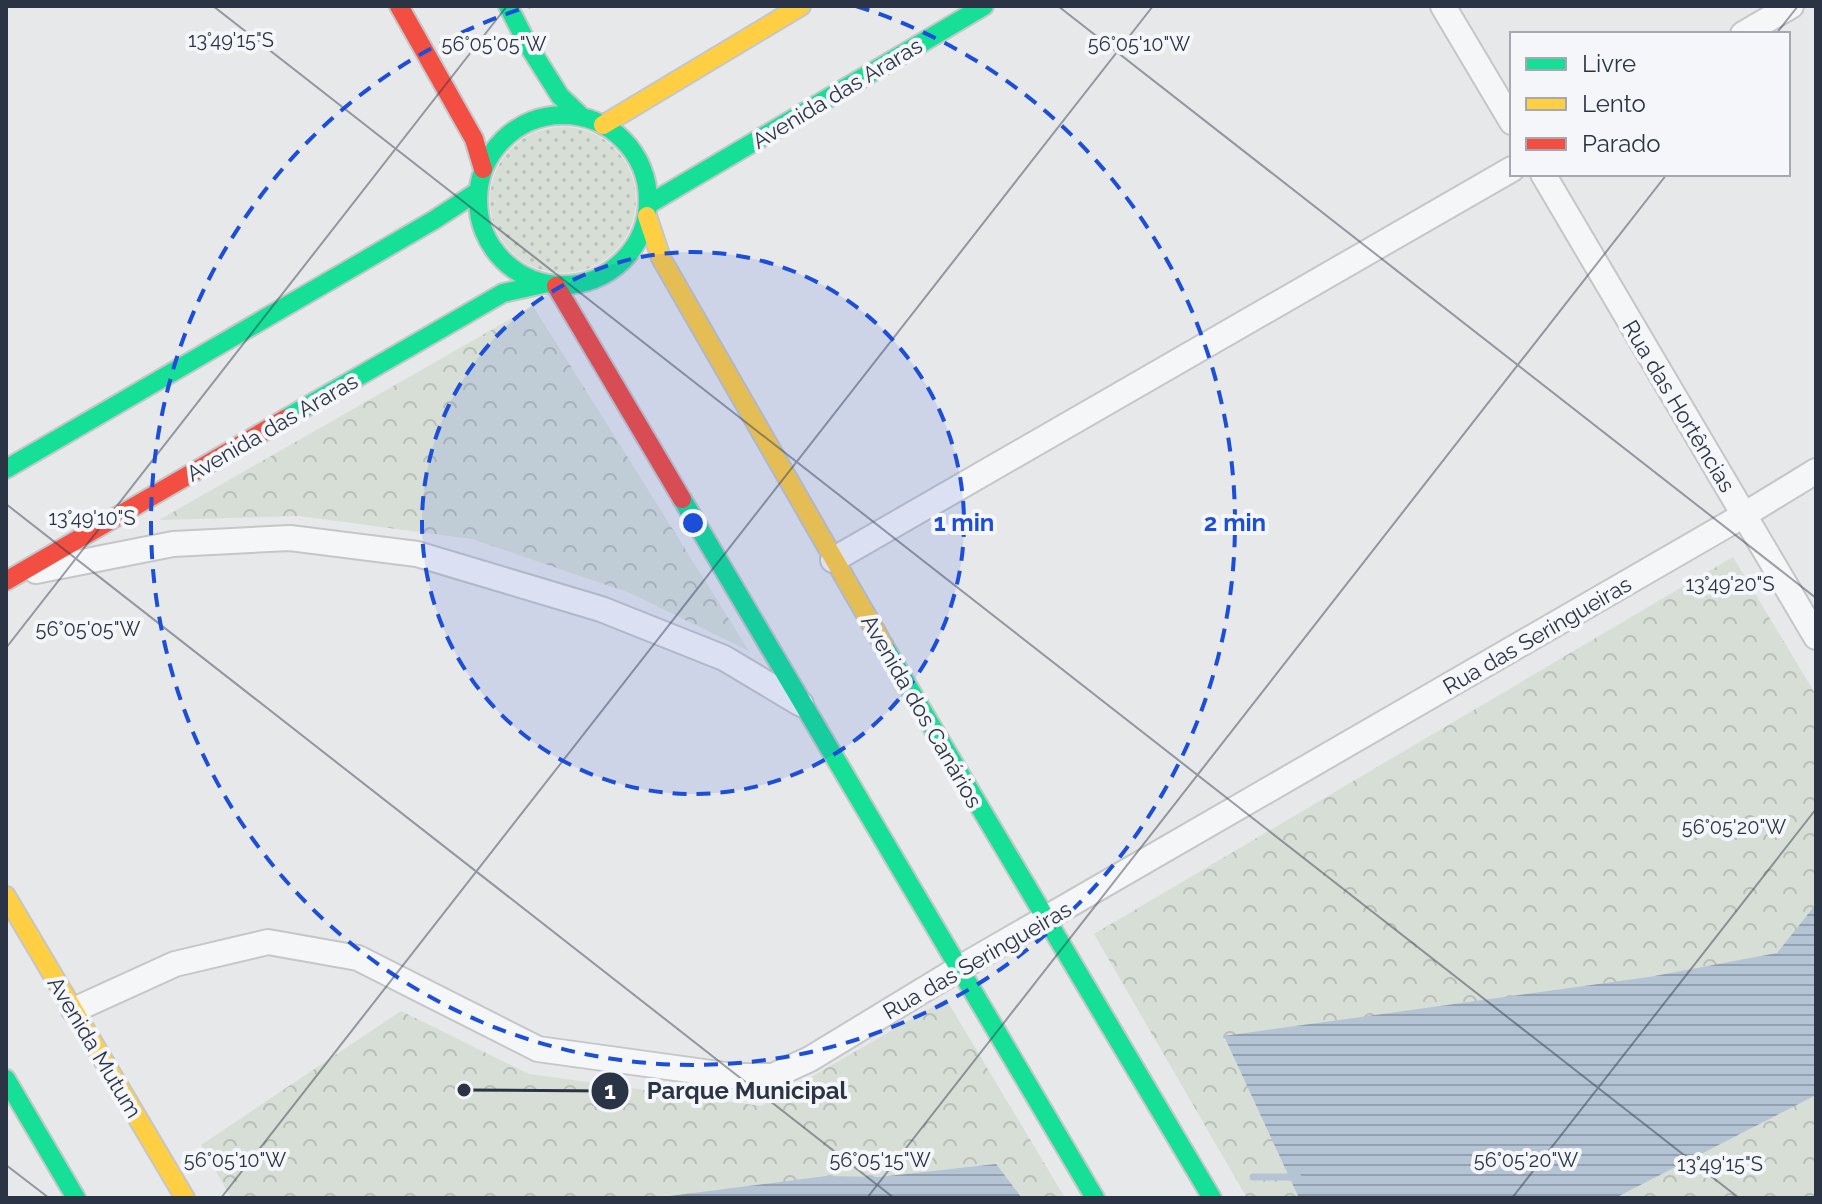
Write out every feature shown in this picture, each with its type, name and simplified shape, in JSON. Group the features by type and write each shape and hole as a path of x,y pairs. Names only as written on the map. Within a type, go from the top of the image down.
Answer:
{"street":[{"path":"399,6 474,139 483,169"},
{"path":"508,6 560,96 582,117"},
{"path":"603,125 801,6"},
{"name":"Avenida das Araras","path":"648,210 984,6"},
{"path":"1443,6 1510,119"},
{"path":"1746,32 1791,6"},
{"path":"552,115 582,117 603,125 628,145 644,173 648,210 636,245 616,268 588,283 550,285 515,271 493,250 480,223 477,192 483,169 499,143 522,125 552,115"},
{"path":"833,560 1510,170"},
{"name":"Rua das Hortências","path":"1544,176 1816,637"},
{"path":"6,469 407,237 477,192"},
{"name":"Avenida dos Canários","path":"648,210 661,258 833,560 1044,920 1212,1198"},
{"path":"550,285 1095,1198"},
{"name":"Avenida das Araras","path":"10,578 503,293 550,285"},
{"name":"Rua das Seringueiras","path":"74,1010 175,964 268,942 358,958 538,1049 733,1076 773,1076 810,1059 958,969 1816,471"},
{"path":"10,578 187,543 290,538 417,554 601,609 724,658 804,706"},
{"name":"Avenida Mutum","path":"6,896 185,1198"},
{"path":"6,1079 76,1198"}],"green space":[{"path":"563,127 591,133 615,148 630,172 636,200 630,228 615,252 591,267 563,273 535,267 511,252 496,228 490,200 496,172 511,148 535,133"},
{"path":"533,306 749,651 630,593 472,539 299,516 159,520"},
{"path":"1733,557 1816,695 1816,1198 1247,1198 1094,934"},
{"path":"946,999 1065,1198 231,1198 201,1145 401,1011 529,1074 761,1106"}],"water":[{"path":"1816,904 1816,1095 1615,1198 1299,1198 1224,1036 1649,977 1777,953"},
{"path":"996,1164 1022,1198 654,1198 826,1176 879,1177"}],"waterway":[{"path":"1253,1177 1298,1177"}],"traffic: fast":[{"path":"508,6 560,96 582,117"},
{"path":"649,204 984,6"},
{"path":"563,115 595,122 623,140 641,168 648,200 641,232 623,260 595,278 563,285 531,278 503,260 485,232 478,200 485,168 503,140 531,122 563,115"},
{"path":"6,469 477,192"},
{"path":"285,419 503,293 543,284"},
{"path":"682,499 1095,1198"},
{"path":"884,646 1212,1198"},
{"path":"6,1079 76,1198"}],"traffic: slow":[{"path":"603,125 801,6"},
{"path":"647,216 661,258 884,646"},
{"path":"6,896 185,1198"}],"traffic: jam":[{"path":"399,6 474,139 483,169"},
{"path":"556,286 682,499"},
{"path":"6,581 285,419"}],"place":[{"name":"Parque Municipal","path":"464,1090"}]}
